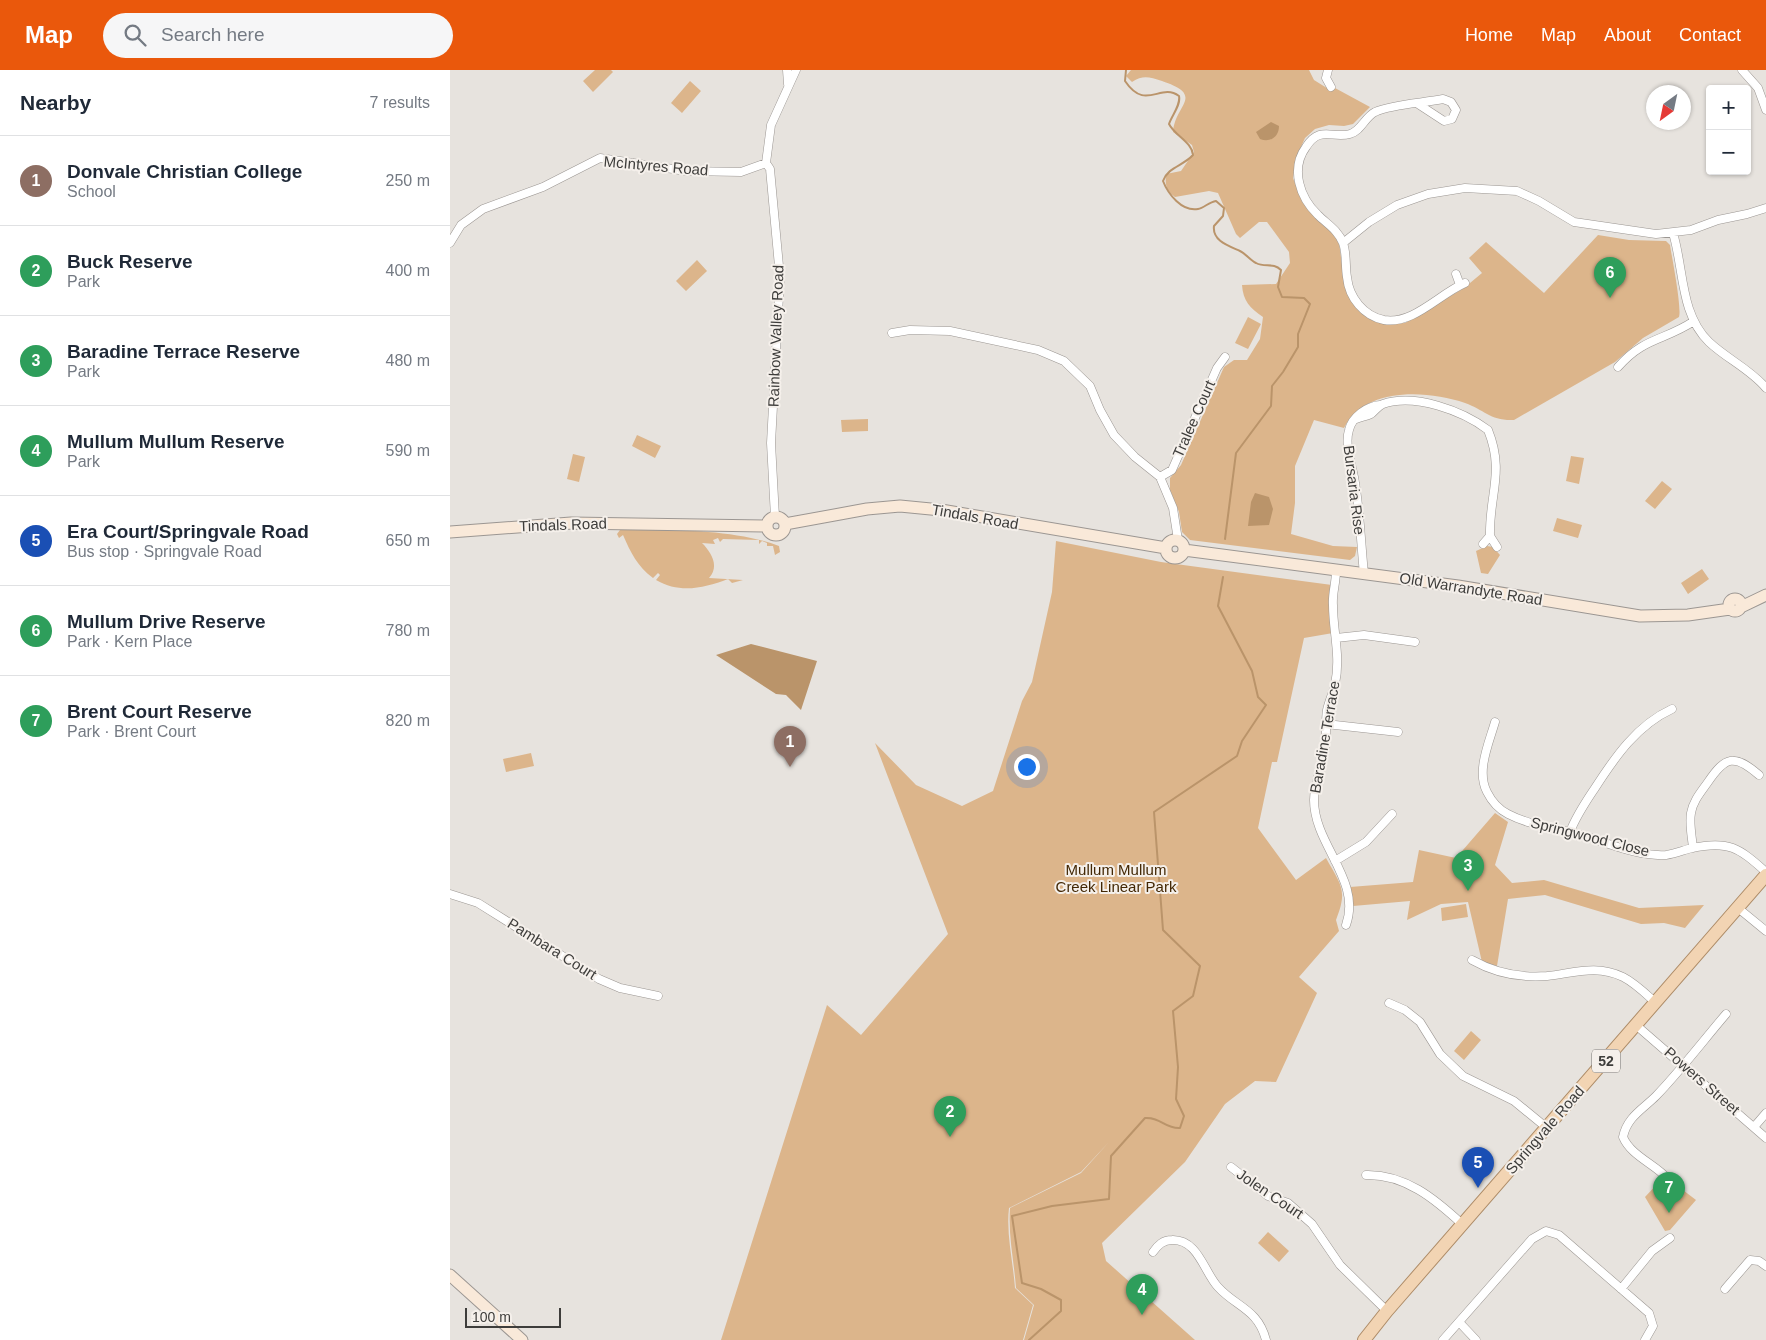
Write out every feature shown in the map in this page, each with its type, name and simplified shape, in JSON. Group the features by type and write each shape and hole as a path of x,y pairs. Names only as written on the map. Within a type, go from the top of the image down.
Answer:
{"main road":[{"name":"Tindals Road","path":"780,520 876,508 916,507 1166,548 1167,553 1174,558 1181,555 1181,545"},
{"path":"780,520 784,530 777,536 769,532 766,526 768,521 780,520"},
{"name":"Tindals Road","path":"450,532 571,523 680,524 749,528 766,526"},
{"name":"Old Warrandyte Road","path":"1181,545 1224,556 1458,586 1640,616 1688,615 1735,605 1766,595"},
{"name":"Springvale Road","path":"1364,1340 1387,1310 1656,1003 1766,874"},
{"path":"450,1275 522,1340"}],"street":[{"path":"786,70 788,84"},
{"path":"788,84 796,70"},
{"path":"1742,70 1758,88 1766,110"},
{"path":"1324,75 1331,87"},
{"name":"Rainbow Valley Road","path":"780,520 771,443 780,277 770,169 766,162 771,125 788,84"},
{"path":"1418,104 1378,111 1368,117 1351,134 1319,134 1312,139 1302,152 1298,176 1304,197 1318,216 1337,232 1343,243 1347,278 1352,294 1362,309 1376,318 1394,321 1410,317 1462,284 1456,274"},
{"name":"McIntyres Road","path":"450,243 461,225 482,209 543,187 600,158 686,171 741,172 766,162"},
{"path":"1343,243 1370,222 1397,205 1428,194 1465,188 1518,192 1539,201 1563,217 1585,225 1649,233 1673,233 1766,208"},
{"path":"1673,233 1680,257 1686,301 1694,322 1709,342 1749,371 1766,388"},
{"path":"1618,367 1642,345 1694,322"},
{"path":"892,333 910,330 950,331 1038,350 1064,361 1090,386 1100,410 1114,435 1135,457 1160,476 1173,508 1181,545"},
{"name":"Tralee Court","path":"1160,476 1172,470 1217,368 1225,357"},
{"name":"Bursaria Rise","path":"1364,574 1355,484 1348,440 1351,424 1356,419 1371,413 1381,405 1403,402 1437,405 1457,410 1488,430 1498,461 1497,477 1491,503 1490,536"},
{"path":"1483,544 1490,536 1497,547"},
{"name":"Baradine Terrace","path":"1336,571 1332,598 1339,659 1326,724 1325,748 1314,799 1317,825 1346,882 1350,901 1346,925"},
{"path":"1336,638 1364,635 1415,642"},
{"path":"1570,832 1575,819 1613,759 1646,725 1672,709"},
{"name":"Springwood Close","path":"1495,722 1484,760 1483,780 1493,804 1518,819 1640,852 1666,855 1693,848 1726,844 1746,854 1766,874"},
{"path":"1326,724 1398,732"},
{"path":"1693,848 1690,814 1694,802 1719,766 1728,760 1738,760 1748,765 1759,775"},
{"path":"1335,861 1366,842 1392,814"},
{"name":"Pambara Court","path":"450,894 478,903 599,979 620,988 658,996"},
{"path":"1738,908 1766,932"},
{"path":"1472,960 1487,969 1517,975 1546,976 1586,969 1608,972 1629,980 1656,1003"},
{"path":"1389,1003 1405,1010 1420,1022 1440,1054 1463,1076 1514,1101 1547,1128"},
{"path":"1668,1179 1639,1156 1623,1137 1635,1114 1656,1096 1726,1014"},
{"name":"Powers Street","path":"1636,1026 1683,1064 1766,1138"},
{"path":"1754,1127 1766,1113"},
{"name":"Jolen Court","path":"1231,1167 1246,1181 1268,1196 1288,1203 1312,1224 1340,1265 1387,1310"},
{"path":"1366,1175 1384,1175 1422,1191 1462,1224"},
{"path":"1443,1340 1532,1238 1543,1231 1559,1235 1651,1316 1652,1329 1645,1340"},
{"path":"1621,1289 1652,1251 1670,1238"},
{"path":"1153,1252 1157,1246 1168,1240 1179,1241 1188,1246 1201,1260 1218,1288 1245,1307 1255,1317 1266,1340"},
{"path":"1725,1289 1750,1260 1759,1261 1766,1266"},
{"path":"1459,1322 1476,1340"}],"green space":[{"path":"595,70 611,70 613,72 593,92 583,81"},
{"path":"1131,70 1309,70 1314,80 1330,90 1335,88 1370,107 1353,124 1344,126 1329,125 1315,129 1305,138 1296,158 1293,178 1301,198 1313,215 1330,229 1339,242 1343,273 1370,318 1383,324 1405,323 1464,288 1482,273 1469,258 1486,242 1544,293 1598,235 1629,240 1666,241 1670,245 1678,294 1679,317 1643,338 1615,362 1514,420 1493,417 1465,403 1415,394 1398,395 1366,405 1354,415 1344,428 1314,420 1295,466 1295,503 1291,534 1333,546 1357,547 1355,556 1350,560 1190,540 1182,532 1179,512 1170,490 1170,478 1181,465 1224,367 1234,360 1247,360 1260,339 1263,317 1248,304 1242,285 1276,284 1290,263 1289,252 1267,222 1259,222 1240,238 1236,234 1218,193 1209,191 1175,197 1168,190 1166,174 1181,171 1194,152 1192,145 1173,132 1175,122 1185,102 1185,96 1183,91 1175,86 1153,78 1146,77 1132,82 1126,76"},
{"path":"690,81 701,91 682,113 671,103"},
{"path":"697,260 707,271 686,291 676,281"},
{"path":"1248,317 1261,324 1248,349 1235,343"},
{"path":"868,419 868,431 842,432 841,420"},
{"path":"637,435 661,446 655,458 632,446"},
{"path":"573,454 585,457 579,482 567,479"},
{"path":"1571,456 1584,458 1579,484 1566,481"},
{"path":"1662,481 1672,489 1655,509 1645,501"},
{"path":"1557,518 1582,525 1578,538 1553,531"},
{"path":"620,530 679,530 722,533 762,540 779,546 780,552 775,555 773,546 767,546 767,543 762,541 759,544 759,540 723,539 720,542 718,538 713,540 715,544 702,543 711,555 714,564 714,569 709,578 728,579 701,587 674,587 656,580 660,575 658,573 653,578 643,569 623,535 619,538 617,534"},
{"name":"Mullum Mullum Creek Linear Park","path":"1056,541 1161,562 1332,585 1333,633 1304,638 1277,762 1272,762 1258,828 1296,880 1326,858 1341,888 1342,901 1336,920 1339,931 1299,977 1317,993 1276,1082 1255,1081 1225,1104 1185,1162 1102,1243 1106,1261 1195,1340 1024,1340 1034,1305 1016,1288 1010,1238 1010,1208 1081,1173 1109,1142 1081,1172 1009,1208 1009,1238 1015,1288 1033,1305 1023,1340 721,1340 827,1005 861,1035 948,934 875,743 916,785 962,806 993,791 1022,701 1032,682 1052,592"},
{"path":"1487,546 1493,547 1500,555 1488,574 1481,573 1476,551"},
{"path":"1702,569 1709,579 1688,594 1681,583"},
{"path":"728,579 743,580 732,583"},
{"path":"531,753 534,766 506,772 503,759"},
{"path":"1495,813 1508,822 1495,865 1512,883 1544,880 1639,908 1704,905 1685,928 1664,923 1641,924 1545,895 1508,899 1497,966 1482,962 1468,902 1441,904 1407,920 1410,901 1353,906 1350,887 1413,882 1419,850 1456,858"},
{"path":"1466,904 1468,917 1442,921 1441,908"},
{"path":"1471,1031 1481,1040 1464,1060 1454,1051"},
{"path":"1659,1182 1669,1189 1675,1184 1696,1200 1670,1230 1665,1231 1645,1197"},
{"path":"1268,1232 1289,1251 1279,1262 1258,1243"}],"shaded area":[{"path":"1271,122 1279,126 1276,136 1270,140 1260,139 1256,132"},
{"path":"1255,493 1269,497 1273,509 1269,525 1248,526 1251,502"},
{"path":"751,644 817,661 801,710 786,695 776,694 716,655"}],"waterway":[{"path":"1126,70 1125,81 1133,90 1140,94 1146,96 1166,92 1179,96 1178,106 1169,124 1190,146 1193,155 1165,176 1163,181 1168,191 1176,201 1186,208 1198,209 1216,201 1224,208 1223,216 1214,226 1218,239 1242,252 1256,263 1281,270 1278,287 1282,297 1304,298 1310,304 1298,334 1298,347 1272,386 1271,406 1236,453 1225,539"},
{"path":"1029,1340 1061,1311 1061,1300 1041,1289 1022,1283 1012,1216 1052,1206 1109,1199 1111,1156 1145,1118 1155,1119 1170,1127 1180,1128 1184,1116 1176,1099 1178,1067 1173,1011 1193,996 1200,966 1163,930 1154,812 1237,756 1242,741 1266,705 1258,697 1252,671 1218,606 1223,577"}],"place":[{"name":"Mullum Drive Reserve","path":"1610,298"},
{"name":"Donvale Christian College","path":"790,767"},
{"name":"Baradine Terrace Reserve","path":"1468,891"},
{"name":"Buck Reserve","path":"950,1137"},
{"name":"Era Court/Springvale Road","path":"1478,1188"},
{"name":"Brent Court Reserve","path":"1669,1213"},
{"name":"Mullum Mullum Reserve","path":"1142,1315"}]}
